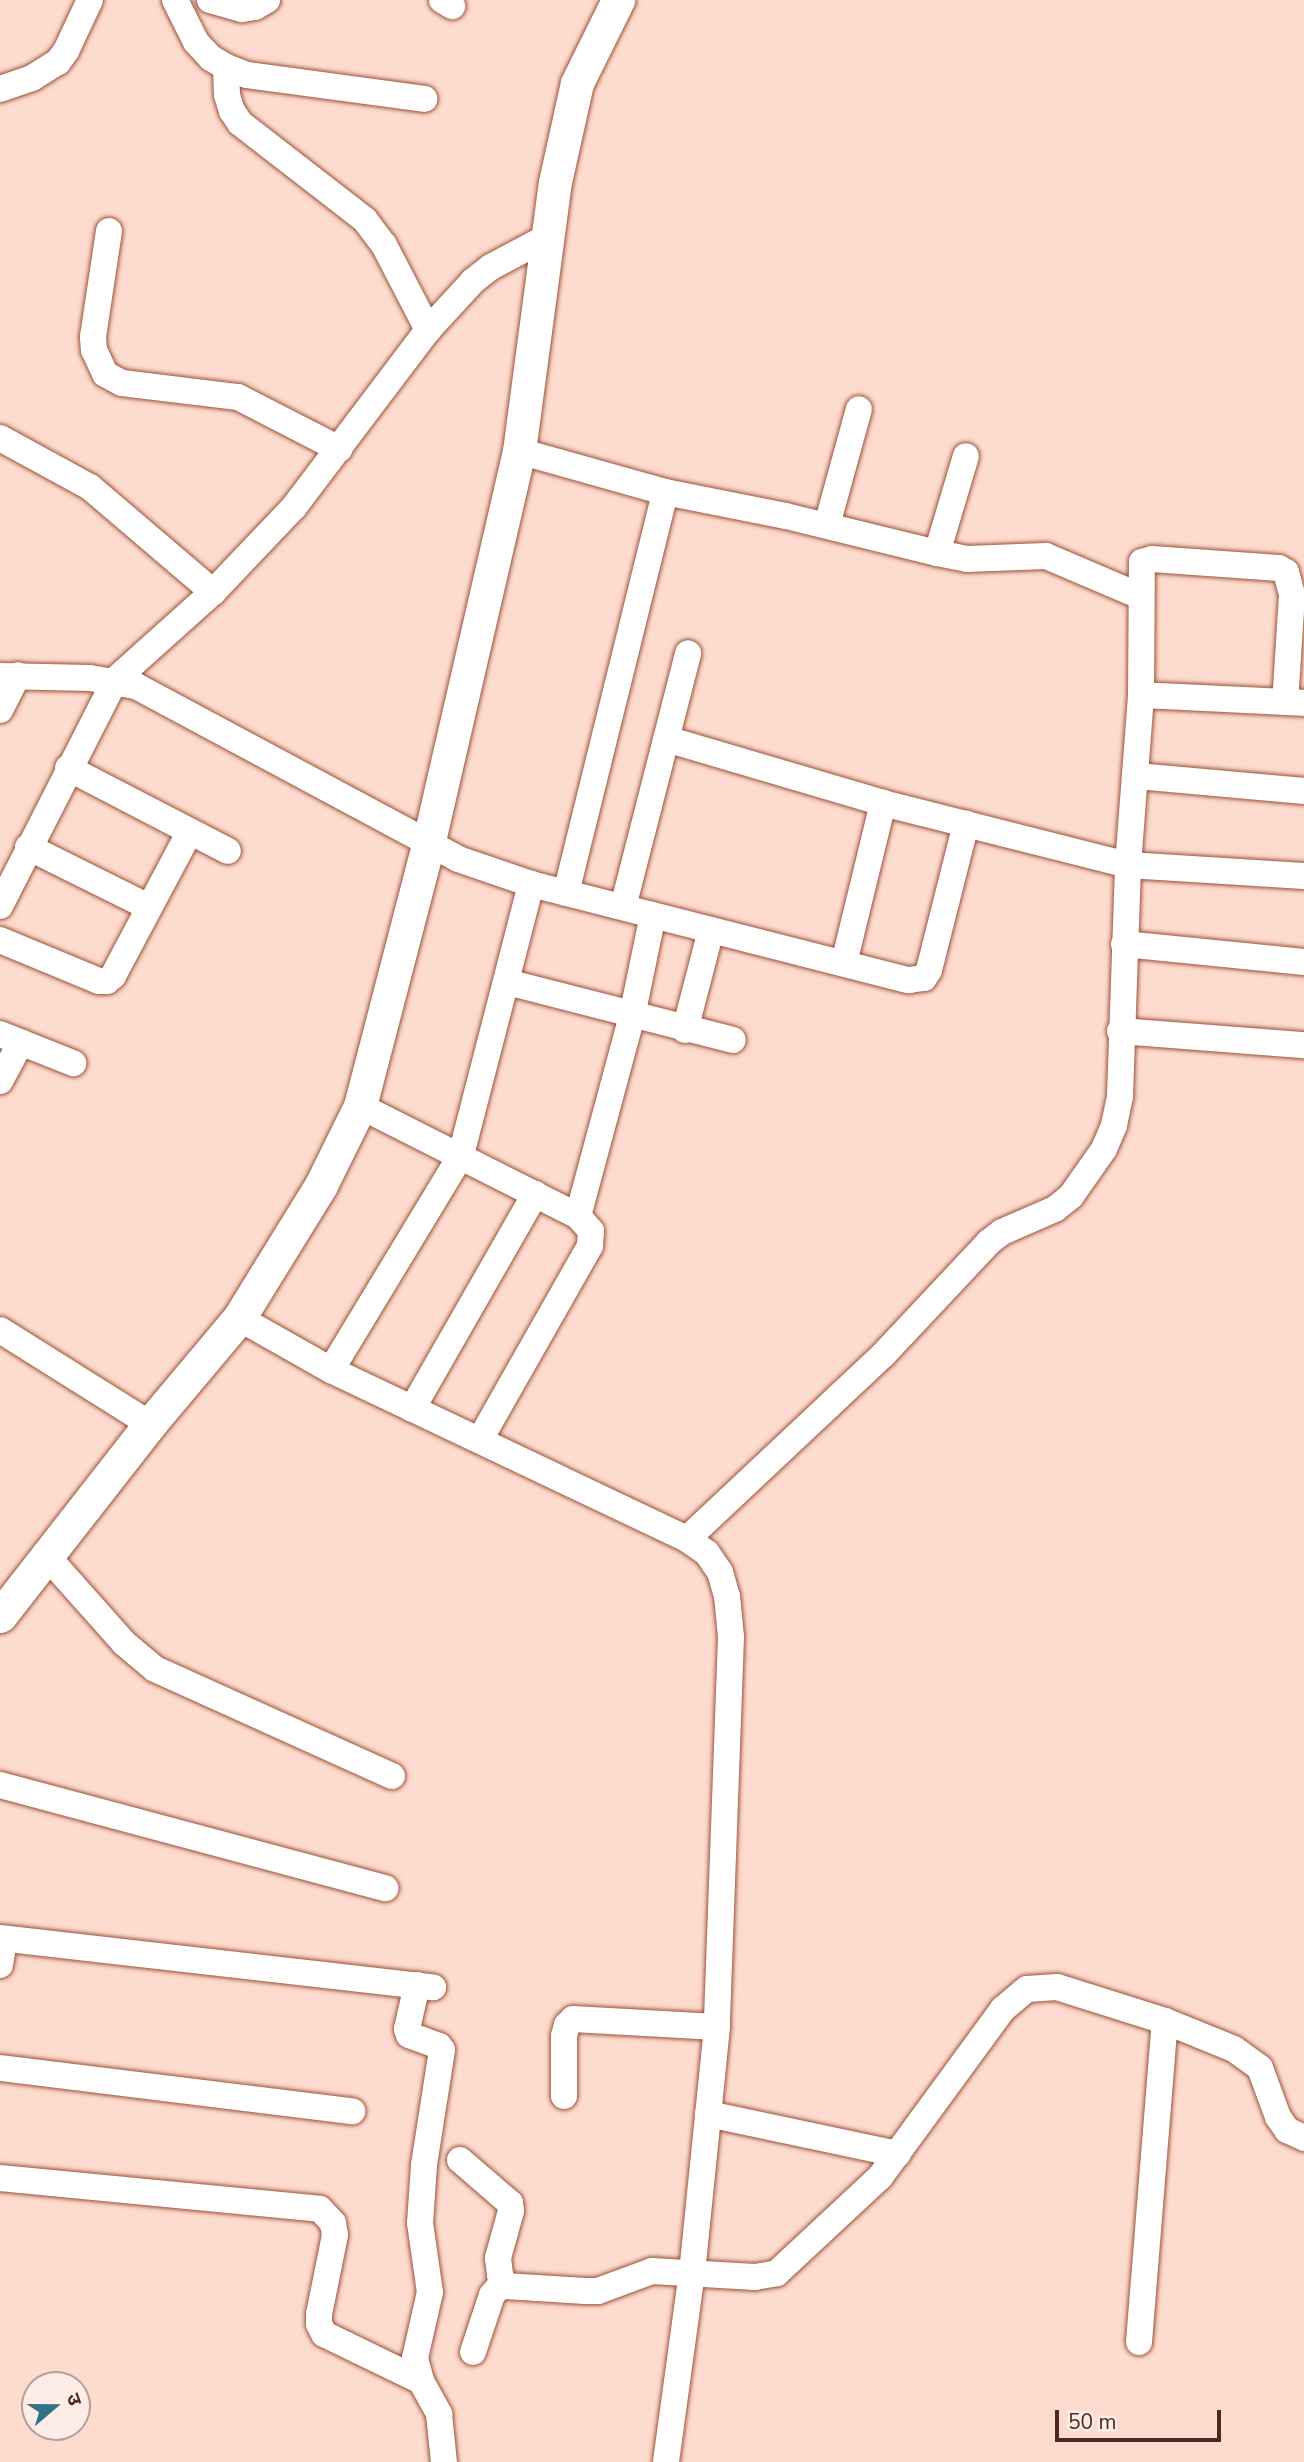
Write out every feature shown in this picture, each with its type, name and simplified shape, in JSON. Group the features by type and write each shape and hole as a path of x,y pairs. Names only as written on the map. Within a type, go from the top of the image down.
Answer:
{"street":[{"path":"0,89 32,78 58,62 90,0"},
{"path":"175,0 196,42 211,58 226,67 247,75 424,99"},
{"path":"210,0 242,9 255,7 267,0"},
{"path":"0,1616 45,1554 150,1423 239,1318 321,1185 360,1106 428,845 519,451 555,182 577,83 618,0"},
{"path":"226,67 227,95 232,111 240,123 365,220 384,245 428,330"},
{"path":"109,231 93,337 94,350 105,374 122,383 238,397 339,449"},
{"path":"0,906 115,680 213,592 293,507 428,330 473,281 491,267 548,236"},
{"path":"827,525 859,409"},
{"path":"0,438 90,487 213,592"},
{"path":"519,451 665,492 827,525 937,554 967,559 1046,556 1140,596"},
{"path":"937,554 966,456"},
{"path":"566,893 665,492"},
{"path":"687,1539 883,1355 989,1242 1002,1231 1055,1209 1071,1196 1104,1149 1114,1125 1120,1096 1120,1031 1128,865 1137,776 1141,695 1142,562 1152,558 1279,568 1290,579 1298,596 1294,702 1141,695"},
{"path":"623,907 688,653"},
{"path":"0,710 9,675 115,680 155,694 458,859 531,884 909,980 924,978 966,824"},
{"path":"666,738 883,803 1128,865 1304,876"},
{"path":"68,768 228,851"},
{"path":"1137,776 1304,791"},
{"path":"844,963 883,803"},
{"path":"0,940 99,981 107,981 190,831"},
{"path":"28,847 149,907"},
{"path":"331,1370 461,1155 531,884"},
{"path":"578,1216 632,1016 653,915"},
{"path":"685,1030 711,930"},
{"path":"1124,944 1304,962"},
{"path":"507,982 685,1030 733,1040"},
{"path":"1120,1031 1304,1045"},
{"path":"0,1081 11,1038 73,1063"},
{"path":"360,1106 578,1216 591,1231 590,1247 480,1440"},
{"path":"412,1409 535,1194"},
{"path":"239,1318 331,1370 687,1539 707,1553 720,1572 727,1596 731,1637 718,2027 692,2272 666,2462"},
{"path":"0,1330 150,1423"},
{"path":"45,1554 124,1643 155,1669 392,1776"},
{"path":"0,1786 385,1888"},
{"path":"0,1965 2,1938 426,1986 407,2029 409,2035 439,2046 442,2050 421,2197 421,2243 430,2292 415,2358 421,2381 439,2414 444,2462"},
{"path":"473,2352 492,2295 498,2288 505,2286 598,2291 642,2273 692,2272 755,2277 777,2273 862,2195 898,2154 1003,2009 1027,1989 1056,1987 1165,2021 1249,2057 1267,2082 1282,2123 1287,2130 1304,2138"},
{"path":"564,2096 564,2036 567,2025 573,2019 718,2027"},
{"path":"1139,2342 1165,2021"},
{"path":"0,2068 352,2111"},
{"path":"708,2114 898,2154"},
{"path":"460,2160 510,2203 511,2211 498,2266 505,2286"},
{"path":"0,2178 320,2210 333,2223 335,2235 319,2315 319,2324 324,2334 421,2381"}]}
